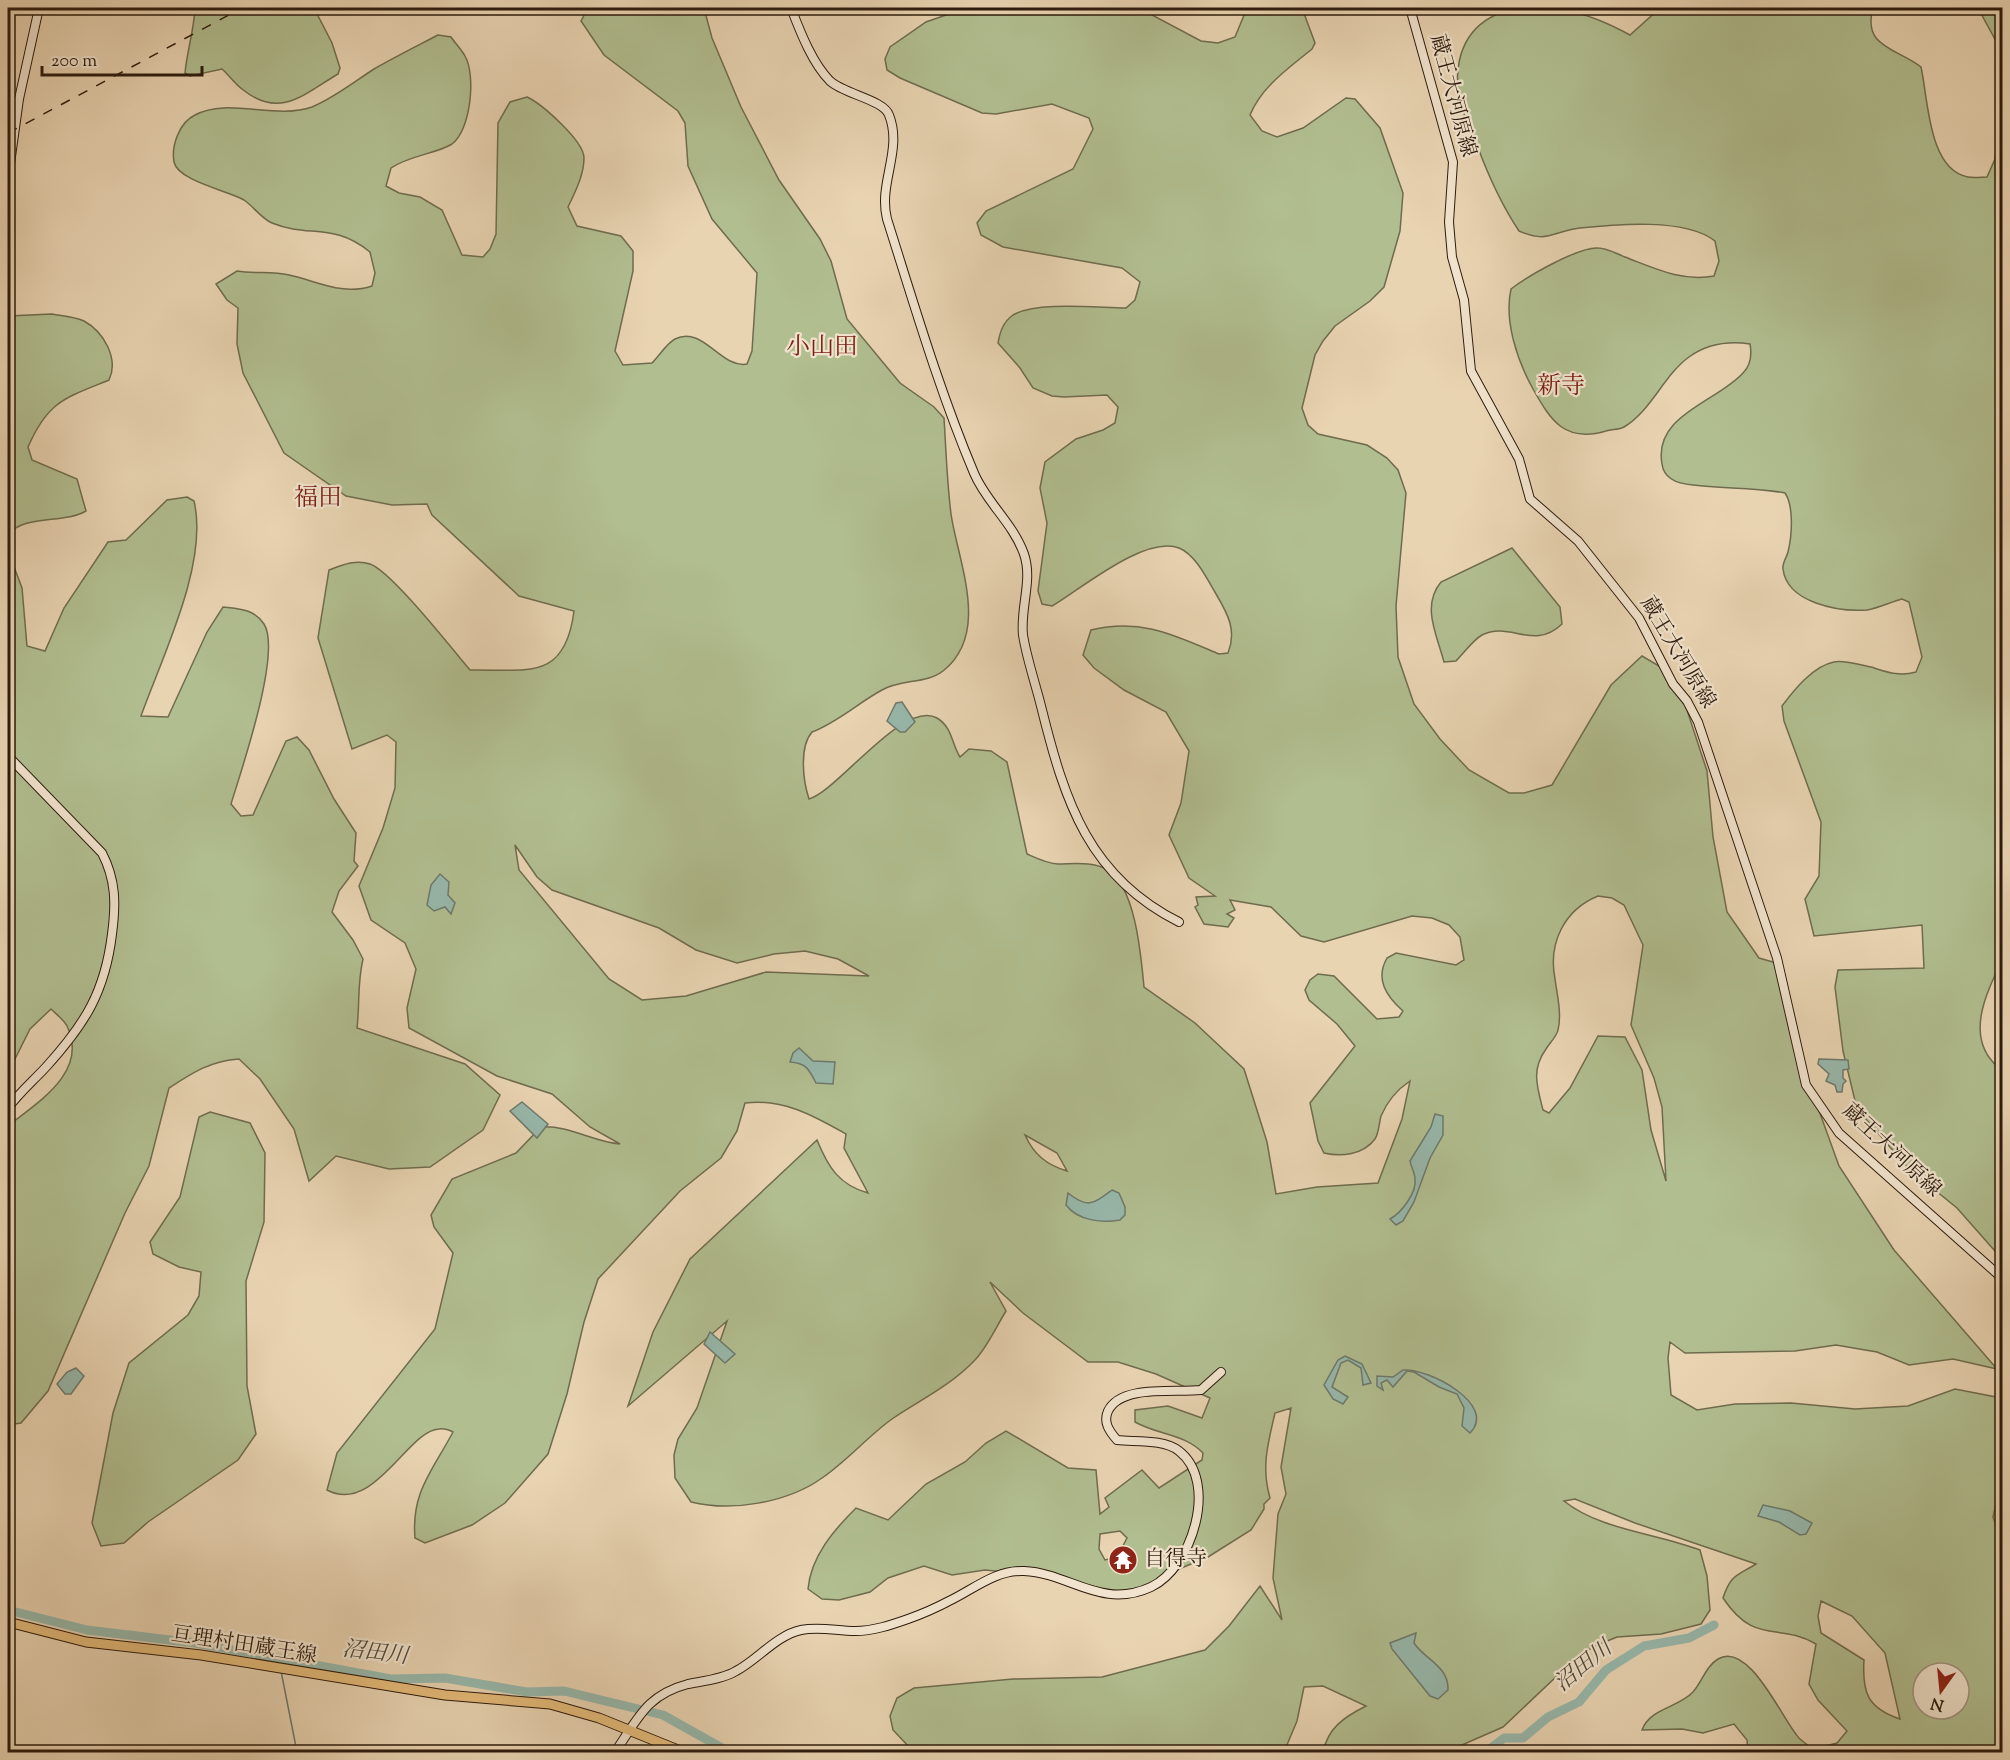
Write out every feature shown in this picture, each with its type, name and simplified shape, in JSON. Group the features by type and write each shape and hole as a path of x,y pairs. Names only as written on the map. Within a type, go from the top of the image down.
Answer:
{"main road":[{"name":"亘理村田蔵王線","path":"8,1622 86,1642 201,1655 445,1695 550,1704 631,1729 683,1752"}],"street":[{"path":"8,178 19,99 39,8"},
{"path":"791,8 819,66 831,81 860,98 879,104 889,114 894,147 884,191 887,219 944,400 975,476 1009,526 1025,555 1027,581 1024,636 1057,770 1071,808 1094,850 1124,884 1153,909 1179,922"},
{"name":"蔵王大河原線","path":"1410,8 1453,162 1449,222 1452,257 1464,300 1471,371 1519,459 1527,492 1537,505 1578,541 1639,618 1673,684 1688,701 1698,722 1777,958 1806,1085 1839,1133 2002,1278"},
{"path":"8,756 102,853 115,886 115,911 107,969 97,999 75,1032 8,1108"},
{"path":"615,1752 647,1704 665,1692 735,1673 787,1636 800,1630 856,1631 882,1628 950,1601 980,1582 1005,1573 1023,1571 1040,1573 1093,1592 1109,1595 1151,1587 1166,1577 1180,1562 1189,1545 1199,1495 1195,1473 1179,1450 1166,1444 1117,1440 1107,1425 1107,1413 1119,1398 1140,1392 1201,1390 1221,1372"}],"green space":[{"path":"195,8 314,8 332,43 340,68 338,74 303,96 280,103 268,103 256,98 239,87 222,69 190,76 185,73"},
{"path":"588,8 704,8 712,38 741,107 779,180 820,239 831,261 847,319 900,383 934,407 944,418 951,514 968,596 965,637 957,655 943,671 929,678 889,687 831,723 812,732 805,746 804,755 805,783 809,799 836,780 889,733 923,716 937,718 946,726 960,757 969,749 991,751 1007,762 1027,854 1054,864 1096,865 1108,870 1117,879 1131,907 1144,987 1195,1023 1244,1069 1267,1142 1276,1194 1317,1187 1378,1183 1402,1119 1410,1081 1386,1106 1376,1137 1370,1144 1351,1154 1324,1153 1318,1141 1310,1103 1355,1046 1337,1024 1309,1000 1305,990 1310,980 1318,974 1334,976 1377,1019 1399,1017 1403,1011 1387,993 1382,980 1387,958 1396,953 1456,965 1464,960 1460,937 1449,925 1432,918 1412,916 1324,942 1301,936 1271,907 1230,900 1235,910 1227,914 1234,918 1228,927 1204,924 1195,907 1198,905 1196,897 1215,896 1189,878 1169,835 1181,803 1189,751 1166,712 1124,690 1094,668 1083,655 1091,630 1126,626 1157,630 1219,654 1228,653 1232,637 1230,623 1209,581 1191,556 1179,548 1165,546 1132,556 1052,606 1042,604 1038,591 1047,523 1040,488 1045,462 1076,439 1103,430 1115,423 1118,407 1107,395 1052,396 1033,388 1020,368 998,343 1002,328 1013,315 1037,308 1052,307 1126,308 1135,300 1140,282 1122,268 1003,247 981,235 977,223 986,211 1073,169 1093,129 1089,118 1052,104 996,114 982,113 900,78 887,70 885,59 890,47 926,22 966,8 1139,8 1201,41 1218,43 1235,37 1247,8 1302,8 1315,43 1312,49 1269,86 1250,115 1262,131 1277,137 1303,128 1346,98 1355,99 1380,128 1403,193 1400,231 1384,287 1370,301 1335,326 1323,341 1315,355 1302,408 1308,425 1318,434 1367,445 1387,458 1398,470 1406,493 1396,606 1398,657 1414,704 1440,739 1469,770 1509,793 1524,793 1552,785 1611,685 1642,656 1671,673 1684,701 1707,771 1713,837 1727,912 1759,958 1780,964 1809,1083 1839,1166 1894,1250 1997,1369 1953,1359 1909,1365 1877,1352 1836,1345 1795,1351 1685,1353 1670,1342 1668,1358 1671,1395 1697,1410 1735,1404 1791,1403 1855,1409 1908,1406 1955,1389 1996,1397 2002,1408 2002,1477 1993,1517 2002,1542 2002,1752 1748,1752 1747,1740 1734,1724 1703,1733 1682,1729 1642,1730 1651,1717 1680,1702 1693,1692 1714,1662 1730,1656 1741,1661 1753,1671 1792,1729 1813,1749 1837,1743 1847,1731 1818,1700 1809,1684 1816,1644 1790,1634 1756,1628 1735,1613 1723,1598 1732,1580 1756,1564 1635,1523 1575,1499 1564,1501 1578,1511 1611,1525 1700,1550 1707,1576 1710,1610 1701,1624 1661,1634 1617,1637 1595,1646 1577,1657 1503,1727 1446,1752 1323,1752 1329,1736 1338,1724 1366,1706 1323,1686 1304,1687 1297,1721 1284,1752 920,1752 912,1750 893,1730 890,1716 897,1698 914,1688 1013,1679 1102,1677 1205,1650 1229,1626 1260,1586 1282,1620 1273,1578 1278,1514 1286,1494 1281,1467 1291,1408 1275,1413 1266,1465 1270,1498 1264,1504 1264,1509 1251,1530 1208,1557 1179,1569 1159,1585 1140,1595 1025,1574 985,1570 952,1575 924,1566 888,1578 870,1592 839,1600 822,1599 808,1589 814,1566 825,1544 856,1508 888,1520 926,1484 965,1462 986,1443 1006,1431 1068,1468 1096,1470 1100,1514 1109,1507 1105,1498 1142,1470 1159,1488 1202,1460 1203,1453 1188,1442 1135,1422 1135,1410 1168,1406 1202,1418 1210,1398 1156,1374 1118,1362 1088,1362 1023,1313 990,1282 1006,1311 979,1356 955,1378 892,1419 822,1478 792,1494 758,1503 723,1506 691,1502 675,1478 674,1455 678,1439 697,1408 727,1321 628,1406 653,1332 690,1259 817,1140 830,1167 836,1174 849,1185 868,1193 844,1148 846,1134 810,1115 772,1103 745,1103 737,1131 721,1158 680,1191 598,1279 548,1454 505,1503 472,1525 425,1543 415,1538 416,1507 420,1494 453,1432 443,1429 427,1433 375,1482 360,1491 344,1495 327,1490 337,1453 435,1329 453,1253 434,1227 431,1215 452,1179 516,1153 541,1127 571,1131 620,1144 590,1127 552,1094 497,1076 409,1028 407,1008 416,969 405,943 371,920 359,886 383,828 395,788 396,742 387,735 352,749 318,638 329,570 360,562 370,564 380,570 406,595 470,670 526,670 552,661 562,650 569,634 574,611 519,596 432,515 427,504 392,505 346,496 284,453 243,373 237,344 238,308 227,300 216,284 237,271 283,274 330,287 361,289 372,286 375,273 370,252 344,237 298,230 272,223 244,200 185,175 174,162 175,142 181,128 190,118 208,110 237,108 283,111 312,107 374,69 438,35 451,37 465,56 470,76 470,102 464,127 452,144 406,160 391,168 386,186 399,193 420,197 442,210 462,255 483,257 490,249 496,234 498,123 510,102 527,97 561,124 582,151 584,158 579,183 568,207 577,226 621,236 633,251 633,271 615,351 623,365 652,363 672,341 685,336 703,342 729,360 738,364 747,364 752,351 757,273 712,219 688,166 685,123 678,111 604,55 581,21","holes":["515,845 537,877 552,890 659,928 696,950 737,963 774,954 805,951 838,959 869,976 766,972 686,996 642,1000 609,979 519,870","1598,896 1612,898 1624,905 1643,945 1631,1025 1654,1078 1662,1107 1666,1181 1651,1130 1642,1070 1625,1037 1598,1036 1570,1088 1549,1113 1543,1110 1537,1086 1538,1064 1556,1035 1560,1017 1553,966 1554,953 1561,929 1576,910","1025,1135 1057,1153 1067,1171 1053,1166 1037,1154","1120,1531 1127,1538 1117,1557 1105,1560 1099,1549 1100,1534","1821,1601 1852,1616 1885,1653 1900,1719 1880,1710 1874,1704 1866,1690 1864,1660 1821,1633 1818,1616"]},
{"path":"1516,8 1574,12 1630,35 1659,9 1873,8 1872,31 1877,39 1921,67 1928,113 1937,147 1945,161 1955,171 1968,177 1987,177 1995,159 2002,98 2002,961 1985,1001 1980,1029 1982,1043 1988,1055 1998,1067 2002,1066 2002,1259 1957,1208 1909,1169 1857,1109 1843,1051 1835,987 1838,970 1924,968 1922,925 1814,936 1805,899 1819,876 1821,822 1784,721 1782,706 1811,673 1826,664 1853,663 1899,674 1916,672 1922,657 1909,602 1902,599 1867,610 1856,610 1829,607 1804,597 1787,581 1783,569 1791,530 1790,505 1785,493 1688,484 1673,480 1666,474 1662,464 1662,447 1667,433 1689,411 1732,383 1743,373 1750,360 1750,344 1718,344 1689,357 1672,373 1642,412 1622,428 1580,434 1561,426 1546,411 1527,378 1513,340 1509,314 1511,289 1553,263 1589,249 1605,249 1679,276 1714,276 1719,261 1715,241 1687,229 1669,226 1631,224 1595,226 1544,237 1519,231 1495,189 1463,113 1458,93 1459,62 1469,37 1488,19"},
{"path":"1978,8 2002,8 2002,84 1997,43"},
{"path":"52,314 84,321 98,332 111,355 112,372 109,380 69,397 51,410 35,432 28,447 32,460 77,479 86,511 77,515 24,524 15,528 8,535 8,316"},
{"path":"187,497 194,501 197,526 189,581 181,610 141,716 168,717 207,632 223,607 246,611 260,619 268,638 264,685 251,740 231,804 241,816 253,815 286,741 297,737 309,750 334,799 356,833 354,861 358,866 339,891 332,912 353,940 363,959 357,1028 465,1064 500,1095 483,1130 430,1167 389,1169 336,1156 309,1181 294,1129 260,1079 239,1059 210,1065 169,1088 149,1166 125,1213 48,1391 21,1423 8,1425 8,1126 46,1096 57,1084 66,1072 71,1058 72,1043 66,1024 51,1009 30,1029 8,1073 8,551 22,588 27,646 45,651 64,608 108,542 126,540 167,500"},
{"path":"1512,548 1560,607 1562,624 1552,632 1542,635 1532,636 1502,631 1482,635 1456,661 1444,662 1432,621 1432,601 1435,591 1441,582"},
{"path":"210,1112 250,1123 265,1153 264,1222 246,1281 247,1386 256,1434 238,1460 148,1522 124,1543 101,1546 92,1523 113,1413 129,1363 188,1315 199,1296 201,1272 179,1267 153,1254 150,1242 180,1197 199,1117"}],"shaded area":[{"path":"902,702 915,722 905,732 900,732 887,721 896,703"},
{"path":"440,874 449,882 448,895 455,903 451,914 445,907 434,911 427,905 431,885"},
{"path":"799,1048 813,1061 835,1062 833,1084 816,1083 806,1068 790,1062 793,1053"},
{"path":"1819,1059 1848,1060 1849,1069 1843,1070 1843,1078 1846,1081 1842,1092 1837,1092 1835,1085 1826,1081 1829,1074 1818,1064"},
{"path":"522,1102 548,1124 537,1138 510,1111"},
{"path":"1435,1114 1443,1116 1443,1135 1430,1158 1414,1202 1403,1221 1396,1225 1390,1219 1407,1202 1415,1184 1410,1161 1431,1127"},
{"path":"1112,1190 1119,1193 1125,1207 1125,1215 1120,1220 1091,1220 1077,1215 1066,1205 1068,1193 1081,1201 1090,1203"},
{"path":"710,1332 735,1354 725,1363 704,1344"},
{"path":"1345,1356 1362,1364 1371,1383 1363,1385 1361,1368 1348,1360 1341,1363 1332,1387 1348,1397 1343,1404 1333,1399 1324,1385 1338,1360"},
{"path":"76,1368 84,1376 71,1394 65,1394 57,1384 67,1372"},
{"path":"1403,1370 1414,1371 1428,1375 1457,1390 1468,1400 1475,1411 1476,1422 1470,1433 1462,1426 1464,1408 1457,1394 1439,1387 1414,1372 1407,1371 1393,1387 1387,1380 1381,1383 1383,1390 1377,1386 1377,1376 1393,1377"},
{"path":"1763,1505 1790,1511 1812,1523 1806,1534 1800,1535 1779,1522 1758,1516"},
{"path":"1416,1633 1414,1643 1445,1675 1448,1690 1438,1699 1430,1696 1392,1649 1390,1643"}],"waterway":[{"name":"沼田川","path":"8,1610 87,1630 195,1643 391,1679 445,1678 527,1692 564,1691 663,1715 729,1752"},
{"name":"沼田川","path":"1486,1752 1504,1738 1523,1738 1548,1717 1579,1702 1606,1670 1644,1646 1689,1638 1714,1625"},
{"path":"281,1671 297,1752"}],"railway":[{"path":"8,133 242,8"}],"place":[{"name":"自得寺","path":"1123,1560"}],"district":[{"name":"小山田","path":"822,348"},
{"name":"新寺","path":"1561,387"},
{"name":"福田","path":"318,499"}]}
